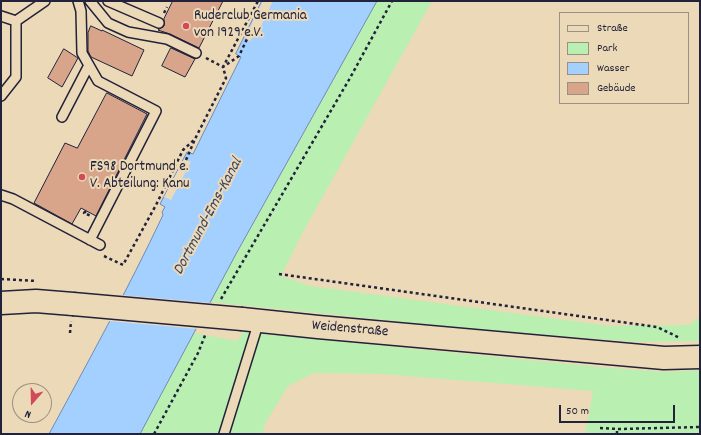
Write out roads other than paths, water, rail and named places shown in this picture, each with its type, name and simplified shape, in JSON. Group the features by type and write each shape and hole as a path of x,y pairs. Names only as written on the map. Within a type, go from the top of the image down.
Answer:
{"street":[{"name":"Weidenstraße","path":"1,303 36,301 656,357 700,357"}],"lane":[{"path":"16,21 45,1"},
{"path":"78,1 81,11 82,53 98,81 156,111 90,240"},
{"path":"90,1 108,23 128,32 166,39 196,53"},
{"path":"108,1 160,22"},
{"path":"1,16 16,21"},
{"path":"1,96 16,77 16,21"},
{"path":"62,117 89,65"},
{"path":"1,194 100,245"},
{"path":"224,434 251,320"}],"water":[{"name":"Dortmund-Ems-Kanal","path":"262,1 377,1 236,254 140,434 49,434 108,325 150,243 163,215 162,212 165,207 160,204 187,152 193,154 241,57 236,54"}],"place":[{"name":"Ruderclub Germania von 1929 e.V.","path":"186,26"},
{"name":"FS98 Dortmund e. V. Abteilung: Kanu","path":"82,177"}]}
